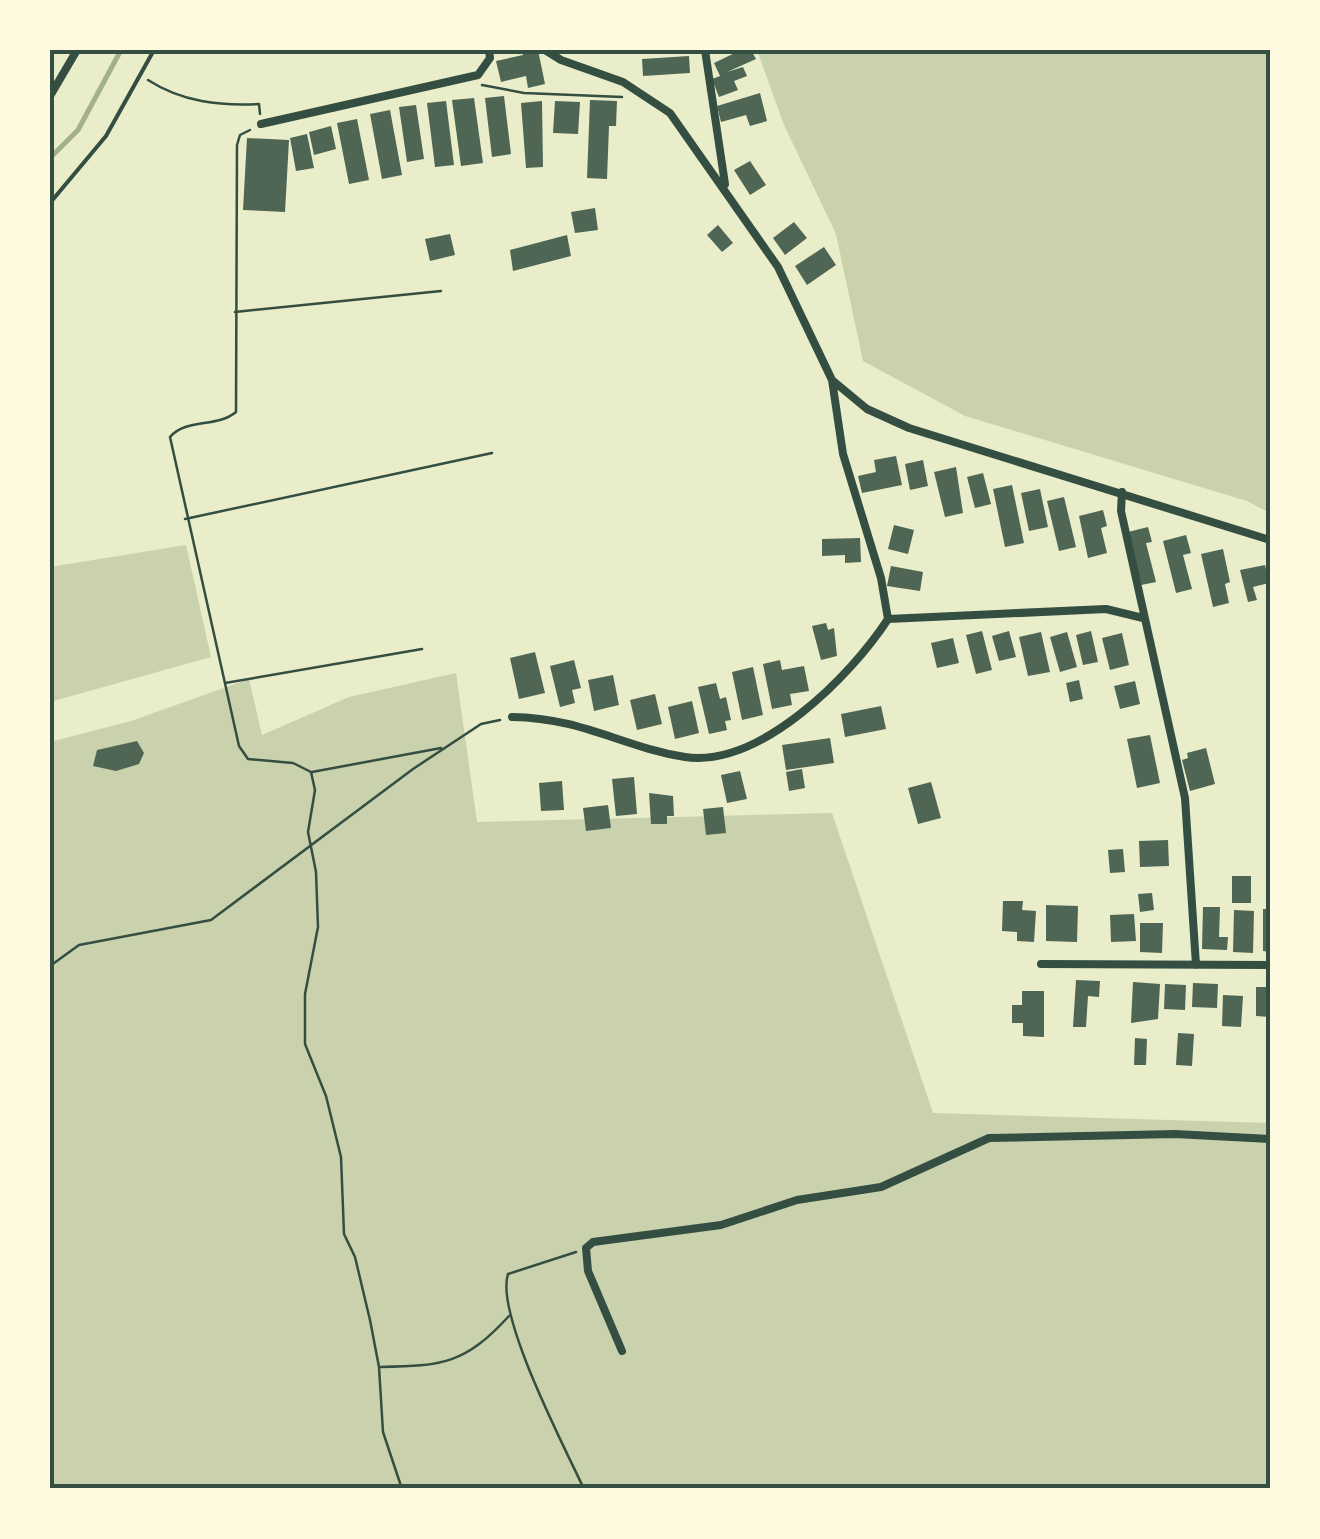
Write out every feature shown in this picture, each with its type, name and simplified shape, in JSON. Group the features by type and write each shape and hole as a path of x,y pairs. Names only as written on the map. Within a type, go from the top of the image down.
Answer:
{"street":[{"path":"50,96 77,50"},
{"path":"261,124 478,75 490,58 489,50"},
{"path":"545,50 651,99 670,113 778,267 832,380 843,454 880,578 888,619"},
{"path":"705,50 726,188"},
{"path":"832,380 867,409 909,428 1270,540"},
{"path":"1122,492 1121,511 1190,834 1196,965"},
{"path":"512,717 572,722 687,757 727,752 794,720 833,687 888,619 1106,609 1143,618"},
{"path":"1041,964 1270,965"},
{"path":"622,1351 588,1271 586,1248 593,1242 720,1225 797,1200 881,1187 990,1138 1174,1134 1270,1139"}],"lane":[{"path":"50,203 106,136 154,50"}],"path":[{"path":"478,75 484,89 651,99"},
{"path":"142,77 164,91 197,100 225,106 259,104 261,124 240,135 237,145 236,412 227,420 182,428 170,438 185,519 239,746 248,759 293,764 311,772 446,747"},
{"path":"236,312 441,291"},
{"path":"185,519 492,454"},
{"path":"224,683 422,650"},
{"path":"50,966 80,945 211,920 446,747 481,724 512,717"},
{"path":"311,772 315,790 308,832 318,927 306,994 305,1044 326,1096 341,1158 344,1234 355,1258 379,1368 383,1432 402,1489"},
{"path":"584,1489 510,1314 504,1288 508,1274 586,1248"},
{"path":"379,1368 447,1364 490,1336 510,1314"}],"green space":[{"path":"757,50 1270,50 1270,513 1247,501 965,416 863,361 836,234 784,125"},
{"path":"186,545 211,657 50,702 50,567"},
{"path":"456,673 477,822 832,813 933,1113 1270,1123 1270,1489 50,1489 50,742 131,721 249,679 262,735 349,697"}],"building":[{"path":"522,50 538,50 545,84 528,88 526,76 501,82 496,61 523,55"},
{"path":"741,50 751,50 756,59 727,72 743,67 747,76 734,81 738,90 719,97 712,79 720,76 714,63"},
{"path":"689,56 690,73 643,76 642,59"},
{"path":"760,93 767,121 750,126 746,115 721,122 717,106"},
{"path":"504,96 511,154 492,157 485,98"},
{"path":"474,98 483,163 461,166 452,100"},
{"path":"590,100 617,101 616,126 609,126 607,179 587,178"},
{"path":"446,101 454,165 435,167 427,103"},
{"path":"542,101 543,167 526,168 521,103"},
{"path":"555,101 580,102 578,134 553,133"},
{"path":"416,105 424,159 407,162 399,107"},
{"path":"390,110 402,175 382,179 370,114"},
{"path":"357,119 369,180 349,184 337,123"},
{"path":"331,126 336,149 314,155 309,132"},
{"path":"307,134 314,168 296,171 290,138"},
{"path":"247,138 289,140 285,212 243,210"},
{"path":"750,161 766,185 750,195 734,170"},
{"path":"595,208 598,230 575,233 571,212"},
{"path":"794,222 807,238 785,255 773,238"},
{"path":"718,225 733,243 722,252 707,235"},
{"path":"450,234 455,255 430,261 425,239"},
{"path":"567,235 571,256 513,271 510,250"},
{"path":"824,247 836,265 807,285 795,266"},
{"path":"896,456 902,485 862,493 858,476 876,472 874,460"},
{"path":"923,460 928,486 910,490 905,464"},
{"path":"956,467 963,513 945,517 934,472"},
{"path":"983,473 991,504 975,508 967,477"},
{"path":"1012,485 1024,543 1005,547 993,489"},
{"path":"1040,489 1048,527 1029,531 1021,493"},
{"path":"1064,497 1076,547 1059,551 1047,501"},
{"path":"1103,510 1107,526 1101,528 1107,553 1088,558 1079,516"},
{"path":"894,525 914,530 908,554 888,549"},
{"path":"1148,527 1152,542 1146,543 1156,582 1141,585 1128,532"},
{"path":"1186,535 1191,553 1183,555 1192,589 1176,593 1163,541"},
{"path":"860,538 861,562 845,563 845,555 822,556 822,539"},
{"path":"1223,549 1230,582 1225,584 1229,603 1213,607 1201,554"},
{"path":"1265,565 1269,583 1253,587 1257,600 1248,602 1240,570"},
{"path":"891,566 923,572 920,591 887,586"},
{"path":"826,623 828,630 834,628 837,656 821,660 812,626"},
{"path":"982,631 992,670 976,674 966,635"},
{"path":"1009,631 1016,657 999,661 992,636"},
{"path":"1091,631 1098,662 1083,665 1076,635"},
{"path":"1041,632 1050,672 1028,676 1019,637"},
{"path":"1067,632 1077,667 1060,672 1050,637"},
{"path":"1122,633 1129,665 1110,670 1102,638"},
{"path":"953,638 959,663 937,668 931,643"},
{"path":"535,652 545,693 519,699 510,658"},
{"path":"574,660 581,688 572,690 575,703 560,707 550,666"},
{"path":"780,660 782,670 804,666 809,691 790,694 792,705 772,709 763,664"},
{"path":"753,667 763,715 742,720 732,672"},
{"path":"613,675 619,705 594,711 588,680"},
{"path":"1079,680 1083,699 1070,702 1066,683"},
{"path":"1135,681 1140,704 1120,709 1114,686"},
{"path":"716,683 720,699 726,697 731,720 725,721 727,730 709,734 698,687"},
{"path":"655,694 662,724 637,730 630,700"},
{"path":"692,701 699,733 675,739 668,707"},
{"path":"881,706 886,729 845,737 841,714"},
{"path":"1150,735 1160,783 1137,788 1127,739"},
{"path":"830,738 834,763 786,770 782,745"},
{"path":"137,741 144,753 139,764 116,771 93,766 97,750"},
{"path":"1206,748 1215,784 1190,791 1182,760 1188,758 1187,753"},
{"path":"802,769 805,788 789,791 786,772"},
{"path":"740,771 747,799 727,803 721,775"},
{"path":"634,777 637,814 616,816 612,779"},
{"path":"562,781 564,810 541,811 539,783"},
{"path":"931,782 941,818 918,824 908,788"},
{"path":"649,793 673,796 674,816 667,816 667,824 651,824"},
{"path":"608,805 611,828 586,831 583,808"},
{"path":"723,807 726,833 706,835 703,809"},
{"path":"1168,840 1169,866 1140,867 1139,841"},
{"path":"1123,849 1125,872 1110,873 1108,850"},
{"path":"1232,876 1251,876 1251,903 1232,903"},
{"path":"1152,893 1154,910 1140,912 1138,894"},
{"path":"1003,901 1023,901 1022,910 1036,911 1034,942 1017,941 1017,932 1002,931"},
{"path":"1046,905 1078,906 1077,942 1046,941"},
{"path":"1203,907 1220,907 1219,937 1228,937 1227,950 1202,949"},
{"path":"1263,909 1270,909 1270,952 1263,951"},
{"path":"1234,910 1254,911 1253,953 1233,952"},
{"path":"1134,914 1136,941 1111,942 1110,915"},
{"path":"1140,923 1163,923 1162,953 1140,952"},
{"path":"1076,980 1100,981 1099,997 1088,996 1086,1027 1073,1027"},
{"path":"1133,982 1160,984 1158,1019 1131,1023"},
{"path":"1193,983 1218,984 1217,1008 1192,1007"},
{"path":"1165,984 1186,985 1185,1010 1164,1009"},
{"path":"1256,987 1270,987 1270,1017 1256,1016"},
{"path":"1022,991 1044,991 1044,1037 1023,1036 1023,1023 1012,1023 1012,1005 1022,1005"},
{"path":"1223,995 1243,996 1241,1027 1222,1026"},
{"path":"1178,1033 1194,1034 1192,1066 1176,1065"},
{"path":"1135,1038 1147,1039 1146,1065 1134,1065"}],"waterway":[{"path":"50,158 78,130 121,50"}]}
